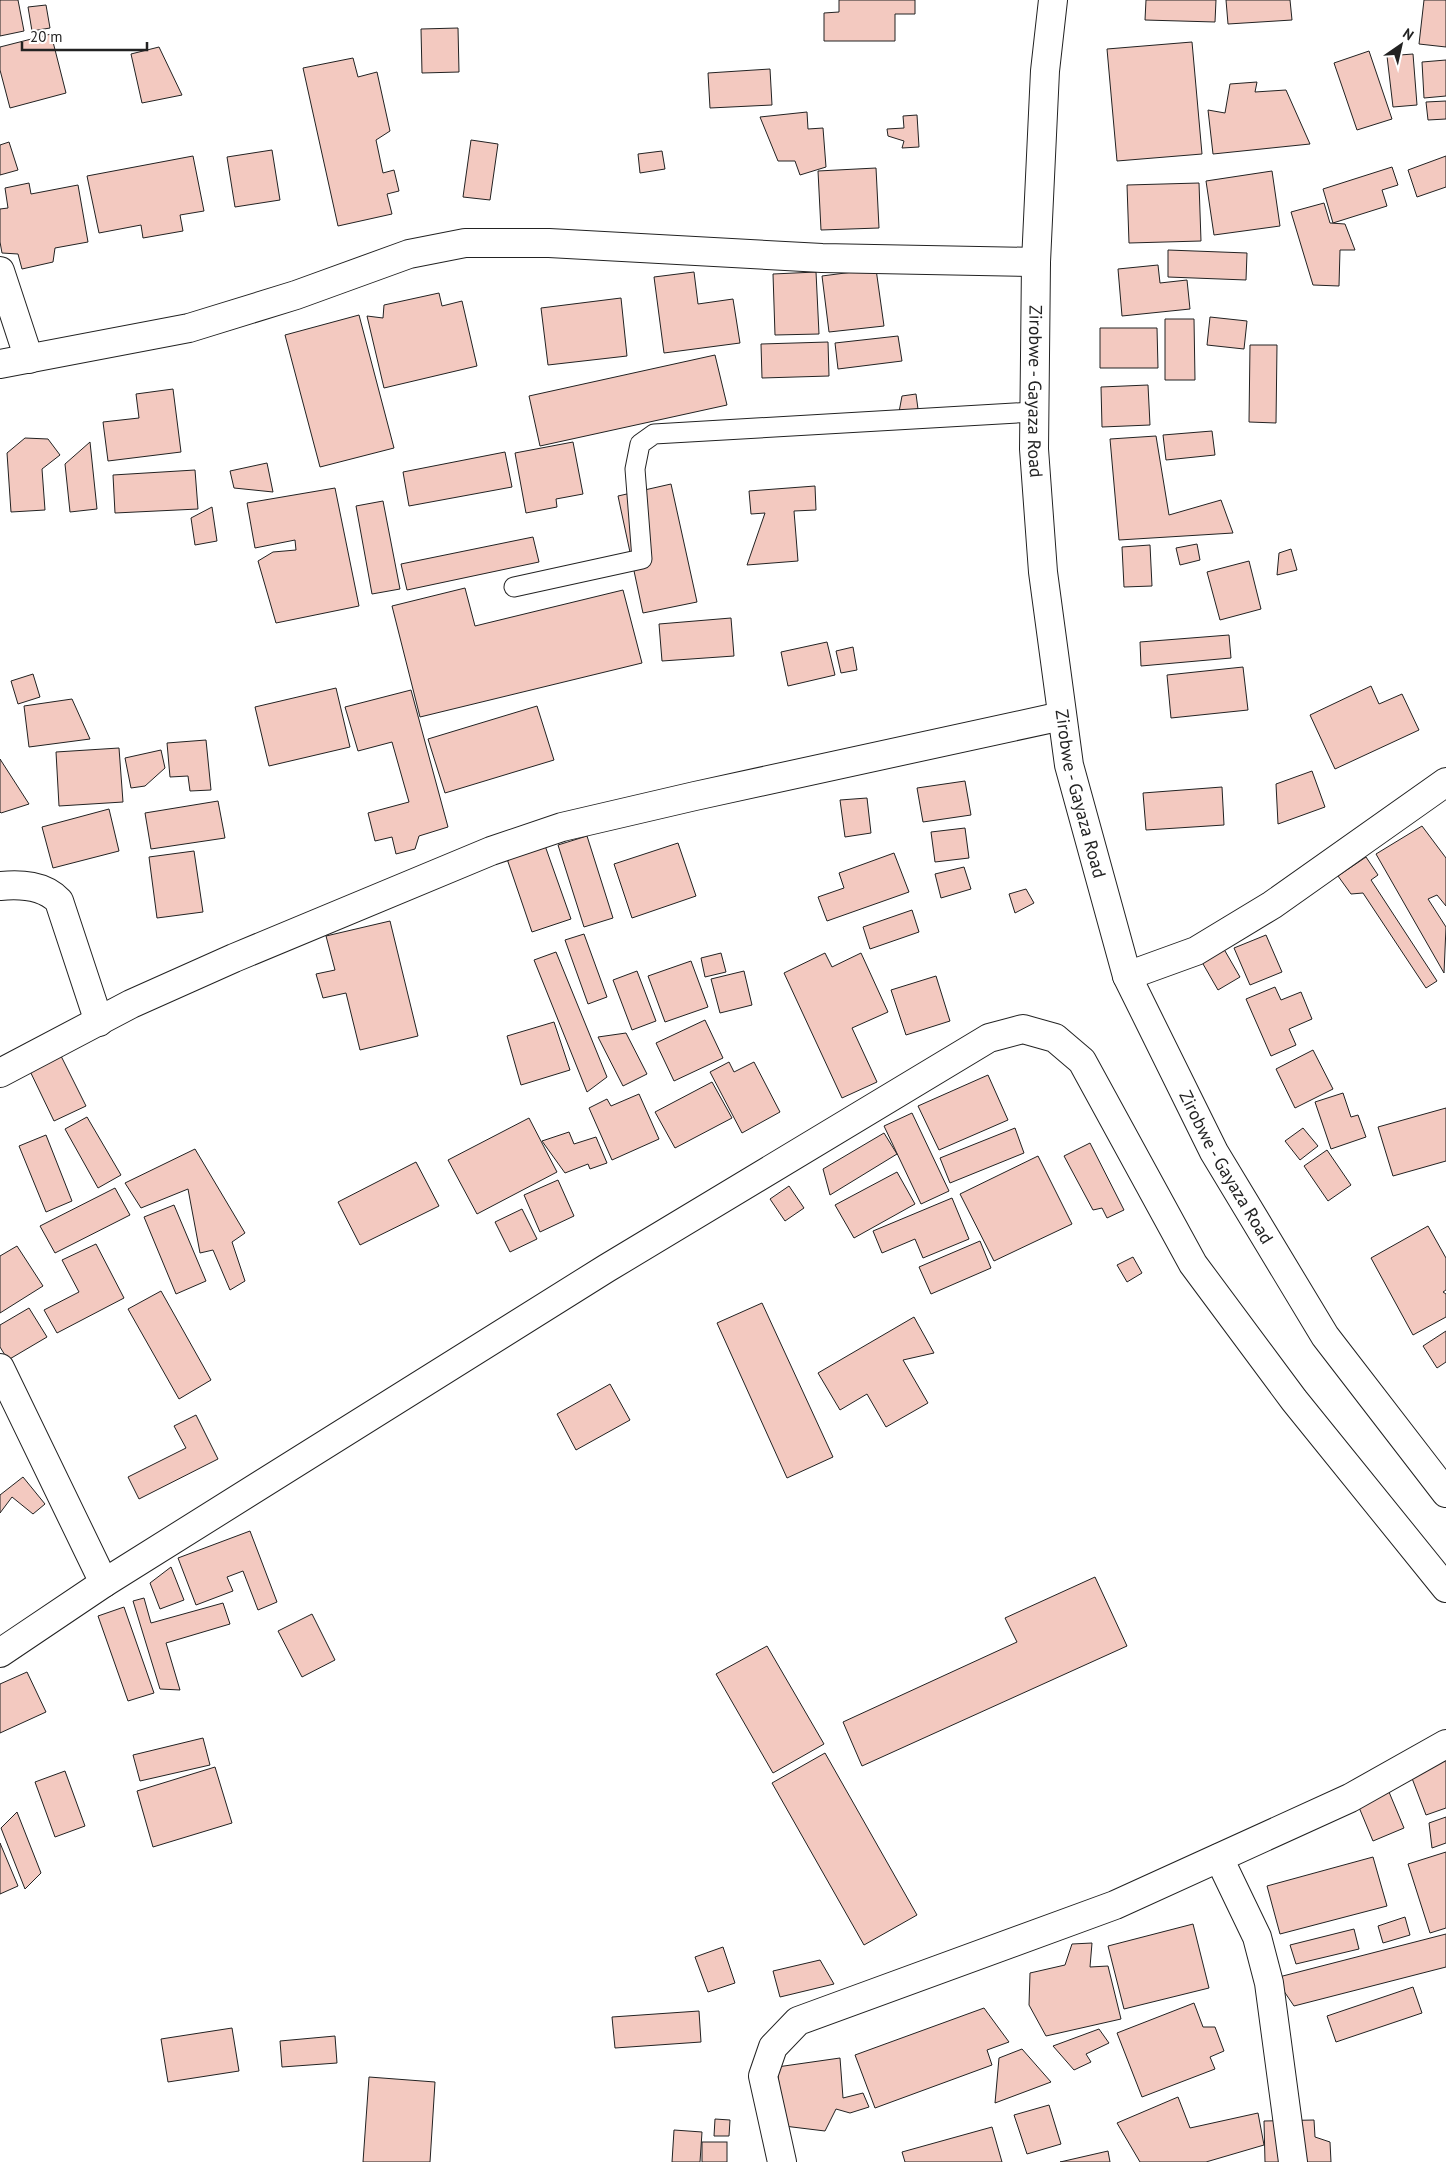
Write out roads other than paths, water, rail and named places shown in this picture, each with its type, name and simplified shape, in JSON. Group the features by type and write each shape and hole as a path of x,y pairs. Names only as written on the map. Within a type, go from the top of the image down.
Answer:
{"street":[{"name":"Zirobwe - Gayaza Road","path":"1052,0 1045,71 1036,262 1033,412 1043,572 1069,765 1127,976 1214,1152 1326,1336 1446,1493"},
{"path":"0,364 189,328 296,295 409,254 465,243 549,243 822,258 1036,262"},
{"path":"0,271 29,359"},
{"path":"0,1073 131,1004 234,958 491,851 562,827 1062,716"},
{"path":"1127,976 1196,951 1272,905 1446,782"},
{"path":"0,886 33,886 51,893 59,900 98,1022"},
{"path":"0,1653 104,1583 615,1262 989,1038 1023,1029 1055,1038 1082,1061 1192,1264 1294,1400 1446,1588"},
{"path":"0,1368 104,1583"},
{"path":"782,2162 763,2076 773,2048 798,2021 1115,1906 1350,1798 1446,1744"},
{"path":"1219,1858 1257,1937 1269,1983 1293,2162"}],"lane":[{"path":"514,587 642,559 635,469 640,444 654,434 1033,412"}]}
